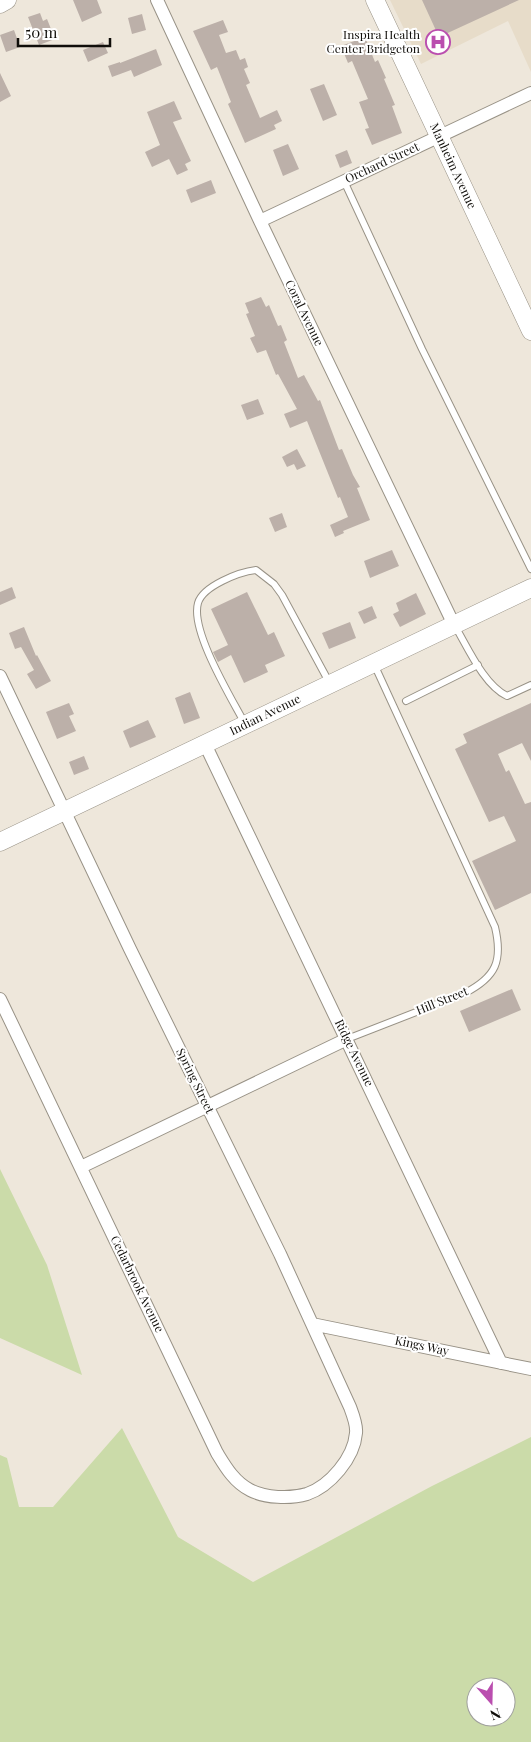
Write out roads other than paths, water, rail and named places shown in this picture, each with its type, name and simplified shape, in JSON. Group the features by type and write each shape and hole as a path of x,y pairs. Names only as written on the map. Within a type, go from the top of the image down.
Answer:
{"street":[{"path":"0,4 7,0"},
{"name":"Coral Avenue","path":"157,0 260,222 454,625"},
{"name":"Manheim Avenue","path":"375,0 531,331"},
{"name":"Orchard Street","path":"260,222 531,93"},
{"name":"Indian Avenue","path":"0,842 531,588"},
{"name":"Spring Street","path":"0,676 312,1324 350,1407 356,1432 353,1447 347,1460 325,1483"},
{"name":"Ridge Avenue","path":"205,744 502,1362"},
{"name":"Cedarbrook Avenue","path":"0,999 212,1444 228,1472 249,1490 266,1495 306,1494 325,1483"},
{"name":"Hill Street","path":"81,1167 347,1039"},
{"name":"Kings Way","path":"312,1324 531,1369"}],"lane":[{"path":"344,181 422,349 531,569"},
{"path":"245,724 208,652 197,616 198,603 204,592 224,580 256,570 274,584 282,595 329,684"},
{"path":"454,625 478,665 497,691 507,696 531,685"},
{"name":"Hill Street","path":"347,1039 465,993 478,986 488,978 495,968 499,943 495,927 374,662"},
{"path":"406,702 478,665"}],"place":[{"name":"Inspira Health Center Bridgeton","path":"438,42"}]}
